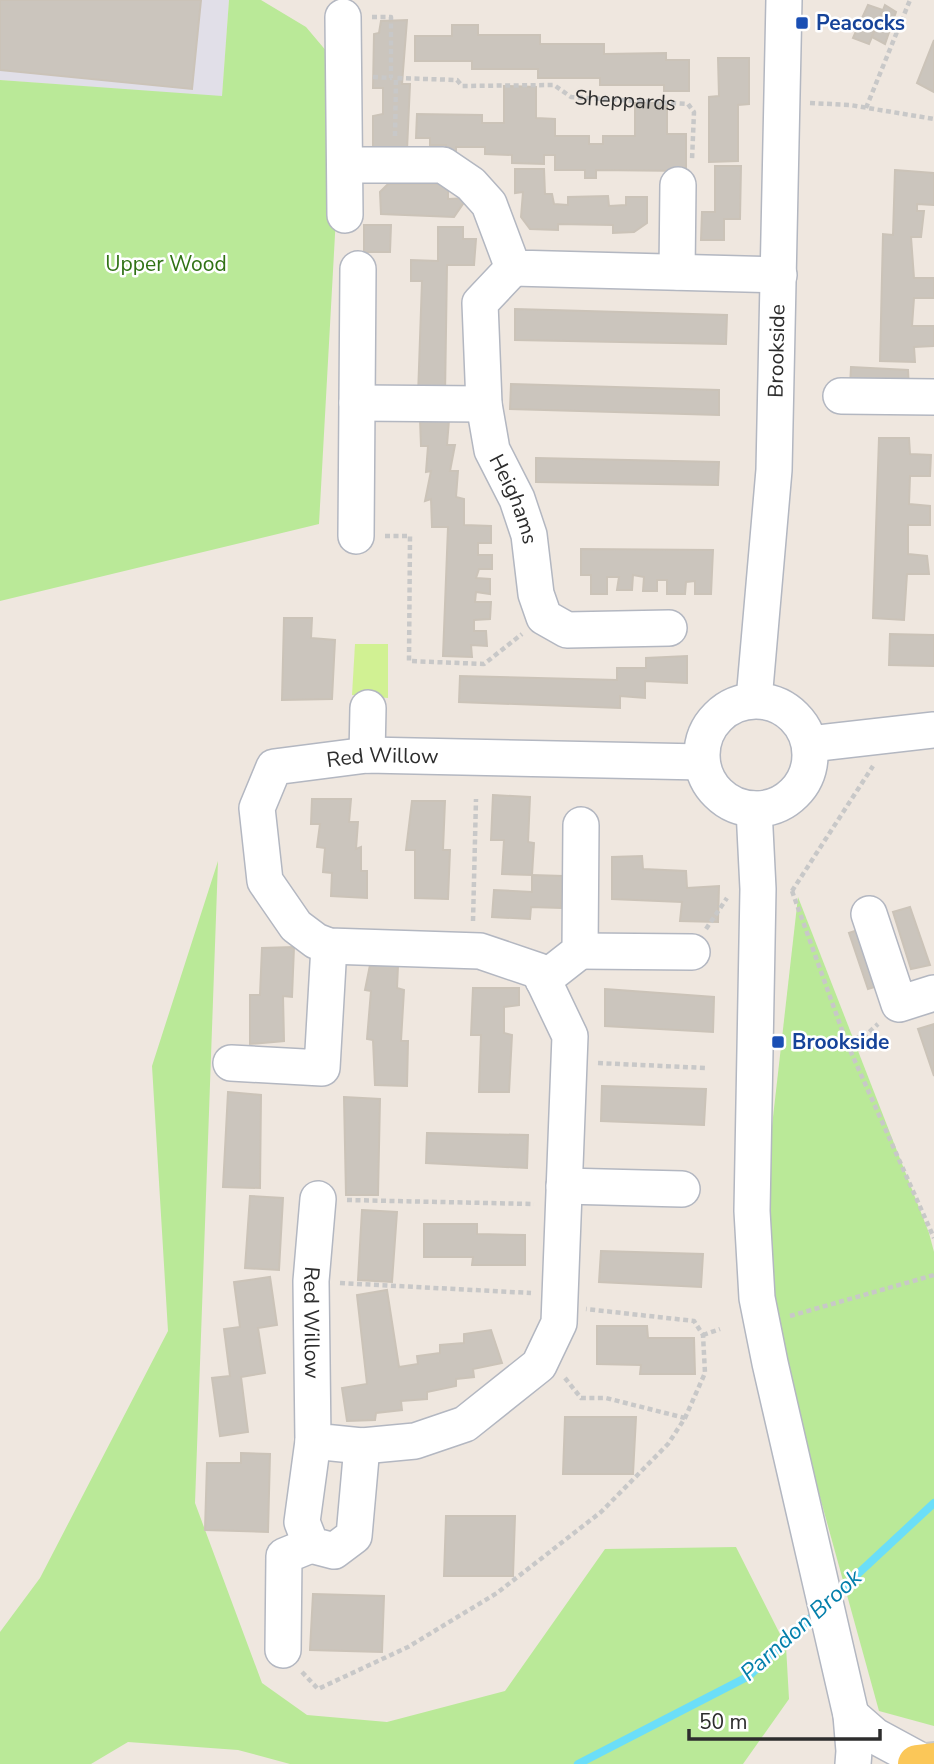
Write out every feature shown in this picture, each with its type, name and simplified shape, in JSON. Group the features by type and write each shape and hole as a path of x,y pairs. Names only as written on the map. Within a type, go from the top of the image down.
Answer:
{"street":[{"name":"Brookside","path":"754,700 774,470 784,0"},
{"path":"343,17 345,215"},
{"path":"345,165 443,165 471,184 489,204 513,268 779,275"},
{"path":"677,272 678,185"},
{"name":"Heighams","path":"513,268 480,303 484,404 492,450 517,499 528,535 536,594 544,617"},
{"path":"356,536 358,269"},
{"path":"841,396 934,397"},
{"path":"357,403 484,404"},
{"path":"544,617 567,630 669,628"},
{"path":"754,700 769,701 784,707 800,723 810,744 809,768 798,790 786,801 754,810 736,805 720,796 708,780 702,762 702,744 709,727 720,713 736,704 754,700"},
{"path":"367,755 368,708"},
{"path":"810,744 934,730"},
{"name":"Red Willow","path":"543,980 539,971 472,951 329,946 316,941 296,926 265,881 257,808 274,767 367,755 702,762"},
{"path":"754,810 758,889 752,1211 757,1298 851,1714 853,1764"},
{"path":"580,951 581,825"},
{"path":"869,914 899,1004 934,993"},
{"path":"231,1063 322,1068 329,946"},
{"path":"313,1441 362,1447 415,1441 465,1424 539,1365 559,1323 570,1035 543,980 580,951 692,951"},
{"path":"564,1196 682,1189"},
{"name":"Red Willow","path":"311,1545 302,1522 313,1441 311,1281 318,1199"},
{"path":"283,1650 284,1556 311,1545 334,1551 354,1536 362,1447"},
{"path":"851,1714 875,1736 925,1763"}],"path":[{"path":"866,108 910,0"},
{"path":"343,17 391,17 391,78"},
{"name":"Sheppards","path":"395,165 396,78 457,80 463,86 554,85 571,97 688,104 694,112 691,167 690,173 678,185"},
{"path":"781,102 866,108 934,119"},
{"path":"356,536 410,536 409,662 484,664 544,617"},
{"path":"792,891 893,736"},
{"path":"472,951 476,799"},
{"path":"692,951 734,888 792,891"},
{"path":"792,891 846,1041 934,1238"},
{"path":"846,1041 866,1035 899,1004"},
{"path":"569,1062 706,1068"},
{"path":"318,1199 564,1196"},
{"path":"788,1317 934,1275"},
{"path":"283,1650 318,1689 408,1647 497,1593 601,1512 668,1444 685,1418 705,1373 703,1335 694,1321 559,1300 311,1281"},
{"path":"703,1335 720,1329"},
{"path":"544,1354 581,1398 606,1398 685,1418"}],"shaded area":[{"path":"0,0 229,0 222,97 0,80"}],"green space":[{"name":"Upper Wood","path":"229,0 261,0 306,27 344,72 319,524 0,601 0,80 222,96"},
{"path":"355,644 388,644 388,698 352,695"},
{"path":"218,861 195,1503 262,1683 307,1715 387,1722 505,1691 605,1549 736,1547 786,1646 789,1699 743,1764 290,1764 238,1750 128,1742 91,1764 0,1764 0,1632 40,1578 168,1331 152,1066"},
{"path":"798,897 929,1233 934,1252 934,1726 879,1711 778,1345 767,1170"}],"building":[{"path":"0,0 201,0 192,89 0,70"},
{"path":"868,5 883,10 869,44 853,38"},
{"path":"885,5 896,12 885,44 872,37"},
{"path":"407,20 402,84 410,84 407,150 383,154 373,147 373,116 383,114 383,88 373,88 374,34 379,33 381,21"},
{"path":"452,25 478,25 478,35 540,35 540,44 604,44 604,54 666,53 666,60 689,60 689,91 664,91 664,85 600,85 600,78 538,78 538,69 472,69 472,61 415,61 415,36 452,36"},
{"path":"934,40 934,92 917,83"},
{"path":"718,58 749,58 749,104 738,105 738,161 709,162 709,97 719,96"},
{"path":"504,86 536,87 536,118 555,119 555,136 589,136 589,144 603,144 603,136 635,136 635,103 667,103 667,134 686,134 686,171 596,170 596,178 585,178 585,170 555,170 555,155 544,155 544,164 512,163 512,155 485,154 485,147 456,147 456,153 446,153 446,145 430,145 430,138 416,138 417,114 482,115 482,123 504,123"},
{"path":"715,166 741,166 740,219 724,219 724,240 701,240 702,212 715,212"},
{"path":"515,169 544,169 545,194 552,194 554,204 568,205 568,197 608,196 609,206 626,205 626,197 647,197 647,223 634,232 613,233 613,225 558,224 558,230 530,229 521,217 523,192 515,193"},
{"path":"895,170 934,173 934,205 917,204 917,211 924,211 921,237 911,237 914,278 934,278 934,298 914,298 912,326 934,326 934,346 914,347 915,362 880,361 883,234 893,235"},
{"path":"388,184 448,184 448,199 467,198 454,217 381,214 380,192"},
{"path":"364,225 391,225 390,252 364,252"},
{"path":"438,227 463,227 463,239 476,239 474,265 447,265 445,396 418,396 422,281 411,281 411,260 438,261"},
{"path":"515,309 727,315 726,344 515,340"},
{"path":"851,367 908,370 909,389 850,387"},
{"path":"511,384 719,390 719,415 510,409"},
{"path":"420,419 449,420 447,445 455,445 450,471 458,471 456,497 464,499 464,525 491,526 491,543 478,543 478,555 492,555 492,569 479,569 476,578 490,579 490,594 476,592 475,602 491,602 490,619 474,620 474,631 486,631 487,646 471,645 472,657 443,656 448,527 432,527 431,499 425,501 431,471 426,472 428,446 421,446"},
{"path":"879,438 909,438 910,454 931,455 930,476 910,476 909,504 930,506 930,525 908,525 908,554 927,556 929,574 907,574 904,620 873,618"},
{"path":"536,458 719,462 718,485 536,482"},
{"path":"581,549 713,550 711,594 695,594 695,581 686,582 685,594 667,594 667,580 657,580 657,591 643,591 644,577 633,575 632,590 617,590 619,577 607,577 607,594 591,594 591,575 581,575"},
{"path":"284,618 312,618 311,638 335,640 332,699 282,700"},
{"path":"890,634 934,635 934,666 889,665"},
{"path":"687,656 687,683 645,681 645,698 620,696 620,708 459,702 460,676 617,680 617,668 646,668 646,658"},
{"path":"493,795 530,797 528,842 534,843 532,875 502,874 504,840 491,840"},
{"path":"312,799 351,799 349,822 358,822 356,849 361,847 361,871 367,871 367,898 331,896 332,873 323,872 325,848 317,847 320,824 311,824"},
{"path":"412,801 445,801 443,850 450,850 448,899 415,898 415,850 406,850"},
{"path":"642,856 643,869 686,871 687,888 719,886 718,922 680,921 682,902 612,899 612,857"},
{"path":"532,875 563,876 561,908 531,907 530,919 492,917 494,890 532,892"},
{"path":"910,907 930,965 911,969 893,912"},
{"path":"867,927 887,983 868,989 849,933"},
{"path":"294,947 292,997 283,996 284,1041 250,1044 250,995 260,995 262,948"},
{"path":"370,965 398,966 397,988 404,990 401,1041 408,1041 407,1086 375,1085 373,1040 367,1039 371,991 365,990"},
{"path":"473,988 519,988 519,1005 504,1007 504,1033 512,1035 509,1092 479,1092 481,1035 471,1035"},
{"path":"605,989 714,997 713,1032 605,1026"},
{"path":"934,1024 934,1076 918,1029"},
{"path":"602,1086 706,1089 704,1125 601,1121"},
{"path":"228,1092 261,1095 260,1188 223,1187"},
{"path":"344,1097 380,1099 378,1195 346,1195"},
{"path":"427,1133 528,1135 527,1168 426,1163"},
{"path":"250,1196 283,1198 279,1270 245,1268"},
{"path":"362,1210 397,1212 392,1282 358,1280"},
{"path":"424,1224 477,1224 477,1234 525,1235 525,1265 472,1265 473,1257 424,1257"},
{"path":"601,1251 703,1254 701,1287 599,1282"},
{"path":"270,1277 277,1325 258,1328 265,1373 241,1377 248,1432 220,1436 212,1378 230,1376 224,1329 240,1327 234,1282"},
{"path":"387,1290 399,1367 418,1364 417,1356 440,1353 440,1345 464,1343 464,1334 491,1330 502,1363 473,1369 474,1377 456,1379 456,1386 427,1392 427,1399 401,1401 402,1410 376,1413 375,1420 347,1421 342,1388 367,1384 357,1295"},
{"path":"597,1326 647,1326 648,1338 694,1338 695,1374 640,1374 641,1365 597,1364"},
{"path":"565,1417 636,1417 633,1474 563,1474"},
{"path":"241,1453 270,1454 268,1532 205,1530 207,1463 241,1463"},
{"path":"446,1516 515,1516 513,1576 444,1576"},
{"path":"313,1594 384,1596 382,1652 310,1650"}],"waterway":[{"name":"Parndon Brook","path":"833,1597 934,1503"},
{"name":"Parndon Brook","path":"578,1764 749,1676 818,1611"}],"place":[{"name":"Peacocks","path":"802,23"},
{"name":"Brookside","path":"778,1042"}]}
